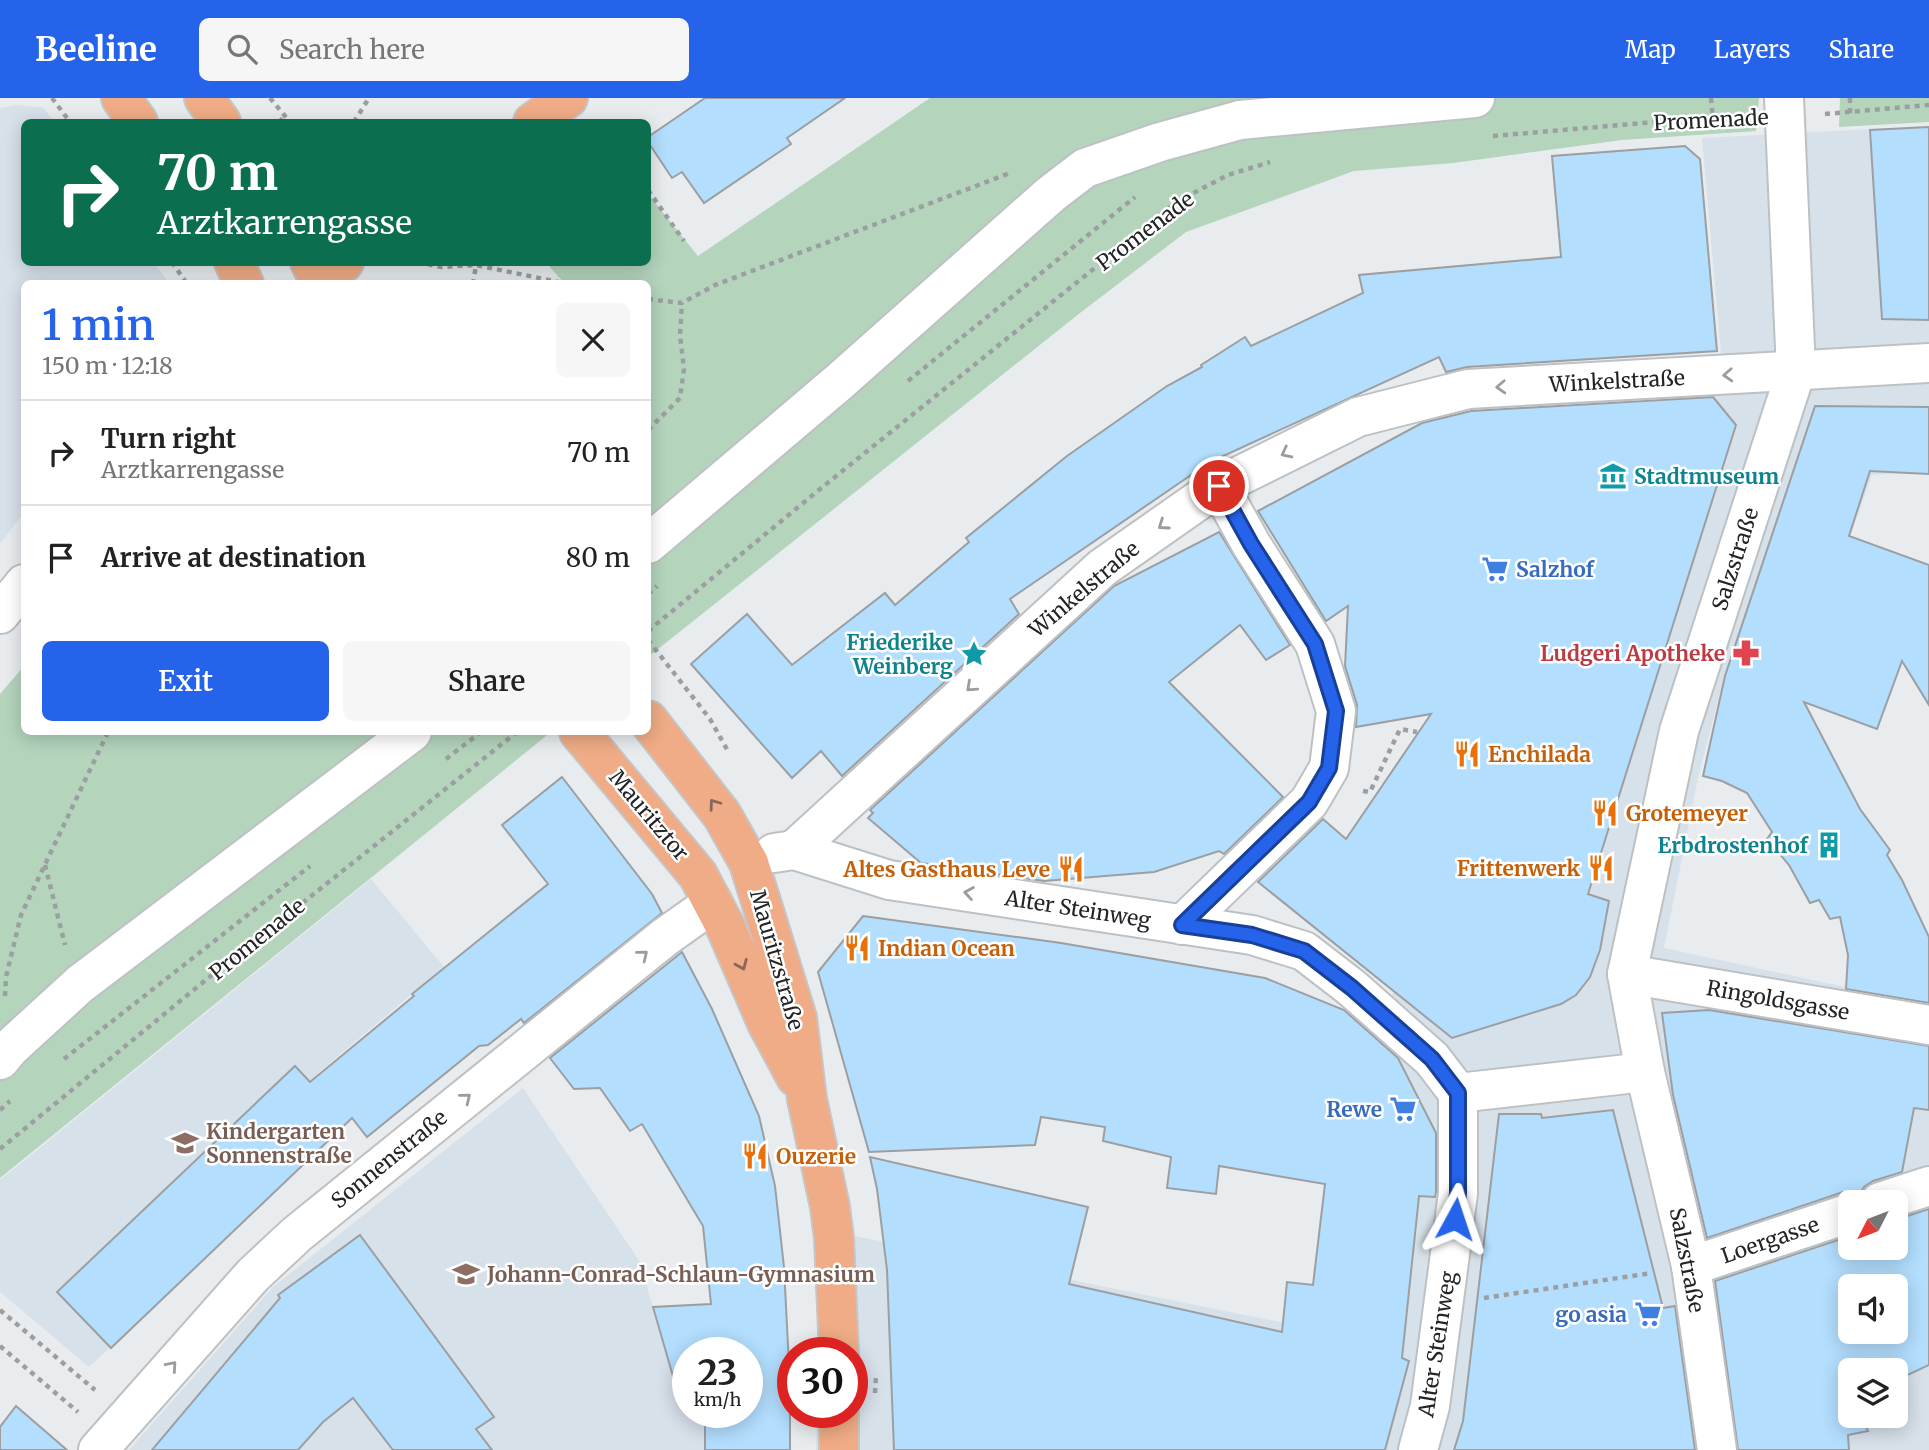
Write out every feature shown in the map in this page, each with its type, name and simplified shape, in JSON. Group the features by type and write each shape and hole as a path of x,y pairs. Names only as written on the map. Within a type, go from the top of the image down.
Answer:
{"main road":[{"path":"121,98 136,119"},
{"path":"204,98 220,119"},
{"path":"537,119 568,98"},
{"path":"325,280 340,266"},
{"path":"651,724 722,815 749,863"},
{"name":"Mauritztor","path":"582,735 698,875 713,903"},
{"name":"Mauritzstraße","path":"749,863 797,1018 807,1099 831,1218 838,1337"},
{"name":"Mauritzstraße","path":"713,903 767,1023 807,1099"},
{"path":"839,1428 839,1450"}],"street":[{"path":"651,541 839,382 1051,194 1085,168 1160,142 1240,120 1475,98"},
{"name":"Salzstraße","path":"1717,1450 1691,1266 1645,1072 1627,974 1679,732 1796,372 1783,107"},
{"name":"Winkelstraße","path":"794,850 1102,568 1219,486 1357,417 1468,389 1929,363"},
{"path":"1182,925 1309,802 1329,768 1336,711 1315,644 1251,544 1219,486"},
{"path":"0,614 21,588"},
{"path":"0,1060 80,984 408,735"},
{"path":"749,863 771,854 794,850"},
{"name":"Alter Steinweg","path":"794,850 889,880 1252,935 1304,951 1352,988 1432,1059 1458,1093 1458,1193 1430,1406 1418,1450"},
{"name":"Sonnenstraße","path":"111,1435 253,1275 297,1234 665,937 713,903"},
{"path":"1627,974 1674,952"},
{"name":"Ringoldsgasse","path":"1627,974 1929,1025"},
{"path":"1458,1093 1645,1072"},
{"path":"1908,1193 1929,1186"},
{"name":"Loergasse","path":"1691,1266 1838,1217"}],"path":[{"path":"52,98 68,119"},
{"path":"270,98 288,119"},
{"path":"356,119 369,98"},
{"path":"1711,98 1713,120"},
{"path":"1850,98 1850,113"},
{"name":"Promenade","path":"1480,138 1655,122 1713,120 1783,107 1850,113 1929,105"},
{"path":"282,119 285,116"},
{"name":"Promenade","path":"651,629 1178,201 1228,175 1279,158"},
{"path":"651,299 682,303 715,285 1019,169"},
{"name":"Promenade","path":"907,382 1142,190"},
{"path":"651,194 684,241"},
{"path":"437,266 459,266"},
{"path":"481,266 549,280"},
{"path":"651,427 680,398 684,380 680,335 682,303"},
{"path":"651,591 658,585"},
{"path":"651,644 710,719 730,754"},
{"path":"1370,792 1400,729 1416,732"},
{"path":"4,1004 6,977 21,915 107,735"},
{"path":"437,766 477,735"},
{"name":"Promenade","path":"0,1149 207,979 513,735"},
{"name":"Promenade","path":"55,1066 317,860"},
{"path":"45,864 68,958 80,984"},
{"path":"0,1110 11,1101"},
{"path":"1446,1296 1479,1299 1691,1266"},
{"path":"0,1310 111,1435"},
{"path":"0,1346 111,1435"}],"shaded area":[{"path":"15,105 43,107 52,119 21,119 21,266 156,266 167,280 21,280 21,516 0,544 0,108"},
{"path":"1929,126 1929,449 1916,473 1872,475 1790,705 1724,678 1698,778 1664,948 1929,1005 1929,1450 816,1450 817,1428 868,1428 868,1337 818,1337 820,1229 1304,1327 1364,1053 1614,501 1721,353 1702,138"},
{"name":"Kindergarten Sonnenstraße","path":"371,879 444,967 318,1073 352,1118 89,1367 0,1292 0,1180"},
{"name":"Johann-Conrad-Schlaun-Gymnasium","path":"523,1088 640,1262 672,1374 672,1428 763,1428 763,1413 777,1413 777,1428 790,1428 790,1450 129,1450 273,1287"}],"green space":[{"path":"930,98 1759,98 1756,131 1622,140 1453,163 1354,171 1186,232 1080,313 651,655 651,280 561,280 549,266 651,266 651,198 698,256"},
{"path":"1840,98 1929,98 1929,122 1839,127"},
{"path":"21,670 21,735 547,735 0,1178 0,694"}],"building":[{"path":"705,98 845,98 787,138 791,144 704,203 682,172 672,178 651,146 651,135"},
{"path":"1929,127 1929,320 1882,319 1870,130"},
{"path":"1685,146 1700,159 1717,351 1467,367 1446,372 1439,357 1210,462 1010,599 1019,614 842,776 821,751 792,778 691,664 747,614 792,665 885,593 895,605 969,542 966,538 1067,456 1167,386 1202,367 1201,365 1245,337 1251,346 1363,293 1359,275 1561,257 1552,156"},
{"path":"1713,397 1736,425 1588,894 1609,901 1600,950 1590,977 1576,995 1561,1004 1452,1038 1258,882 1323,819 1346,839 1431,714 1356,727 1357,705 1345,666 1348,606 1326,621 1258,511 1422,423 1471,411"},
{"path":"1815,406 1929,407 1929,474 1870,471 1849,536 1929,565 1929,705 1902,661 1877,729 1804,702 1860,809 1890,850 1887,855 1929,937 1929,1003 1846,989 1848,955 1840,917 1830,919 1819,900 1810,903 1789,865 1767,839 1772,832 1747,793 1722,781 1703,776 1725,676"},
{"path":"1219,532 1290,645 1266,660 1240,625 1169,682 1283,797 1224,854 1219,851 1154,872 1044,881 921,863 868,818 873,813 870,810 1114,586"},
{"path":"562,777 652,894 662,913 524,1023 521,1019 488,1045 479,1046 367,1137 352,1118 111,1348 57,1292 295,1066 310,1082 414,996 412,994 548,884 502,825"},
{"path":"863,916 1061,943 1265,978 1344,1010 1398,1058 1436,1133 1436,1192 1435,1197 1419,1196 1402,1358 1409,1361 1385,1450 894,1450 887,1270 877,1189 870,1157 1088,1207 1069,1284 1282,1332 1287,1282 1313,1285 1325,1184 1219,1166 1216,1194 1167,1188 1171,1157 1103,1141 1105,1127 1041,1117 1035,1145 869,1152 818,972"},
{"path":"682,952 712,1009 759,1116 775,1186 784,1267 788,1337 777,1337 777,1428 790,1428 790,1450 705,1450 705,1428 763,1428 763,1337 672,1337 672,1373 653,1307 711,1304 703,1226 642,1124 630,1131 600,1088 574,1089 550,1058"},
{"path":"1709,1010 1929,1046 1929,1110 1914,1108 1902,1172 1873,1181 1862,1190 1838,1190 1838,1194 1707,1238 1673,1095 1662,1013"},
{"path":"1613,1110 1663,1308 1675,1306 1695,1450 1454,1450 1463,1421 1499,1114 1541,1114 1542,1118"},
{"path":"1929,1209 1929,1365 1908,1375 1908,1358 1838,1358 1838,1428 1866,1428 1868,1431 1848,1435 1849,1450 1738,1450 1715,1281 1838,1240 1838,1260 1908,1260 1908,1216"},
{"path":"360,1235 494,1417 476,1429 492,1450 393,1450 353,1398 323,1422 298,1450 152,1450 280,1298 278,1295"},
{"path":"16,1406 67,1450 0,1450 0,1427"}],"place":[{"name":"Stadtmuseum","path":"1613,476"},
{"name":"Salzhof","path":"1495,569"},
{"name":"Ludgeri Apotheke","path":"1746,653"},
{"name":"Friederike Weinberg","path":"974,654"},
{"name":"Enchilada","path":"1467,754"},
{"name":"Grotemeyer","path":"1605,813"},
{"name":"Erbdrostenhof","path":"1829,845"},
{"name":"Frittenwerk","path":"1601,868"},
{"name":"Altes Gasthaus Leve","path":"1071,869"},
{"name":"Indian Ocean","path":"857,948"},
{"name":"Rewe","path":"1403,1109"},
{"name":"Kindergarten Sonnenstraße","path":"185,1143"},
{"name":"Ouzerie","path":"755,1156"},
{"name":"Johann-Conrad-Schlaun-Gymnasium","path":"466,1274"},
{"name":"go asia","path":"1648,1314"}],"route":[{"path":"1219,486 1251,544 1315,644 1336,711 1329,768 1309,802 1182,925 1252,935 1304,951 1352,988 1432,1059 1458,1093 1458,1193 1455,1219"}]}
